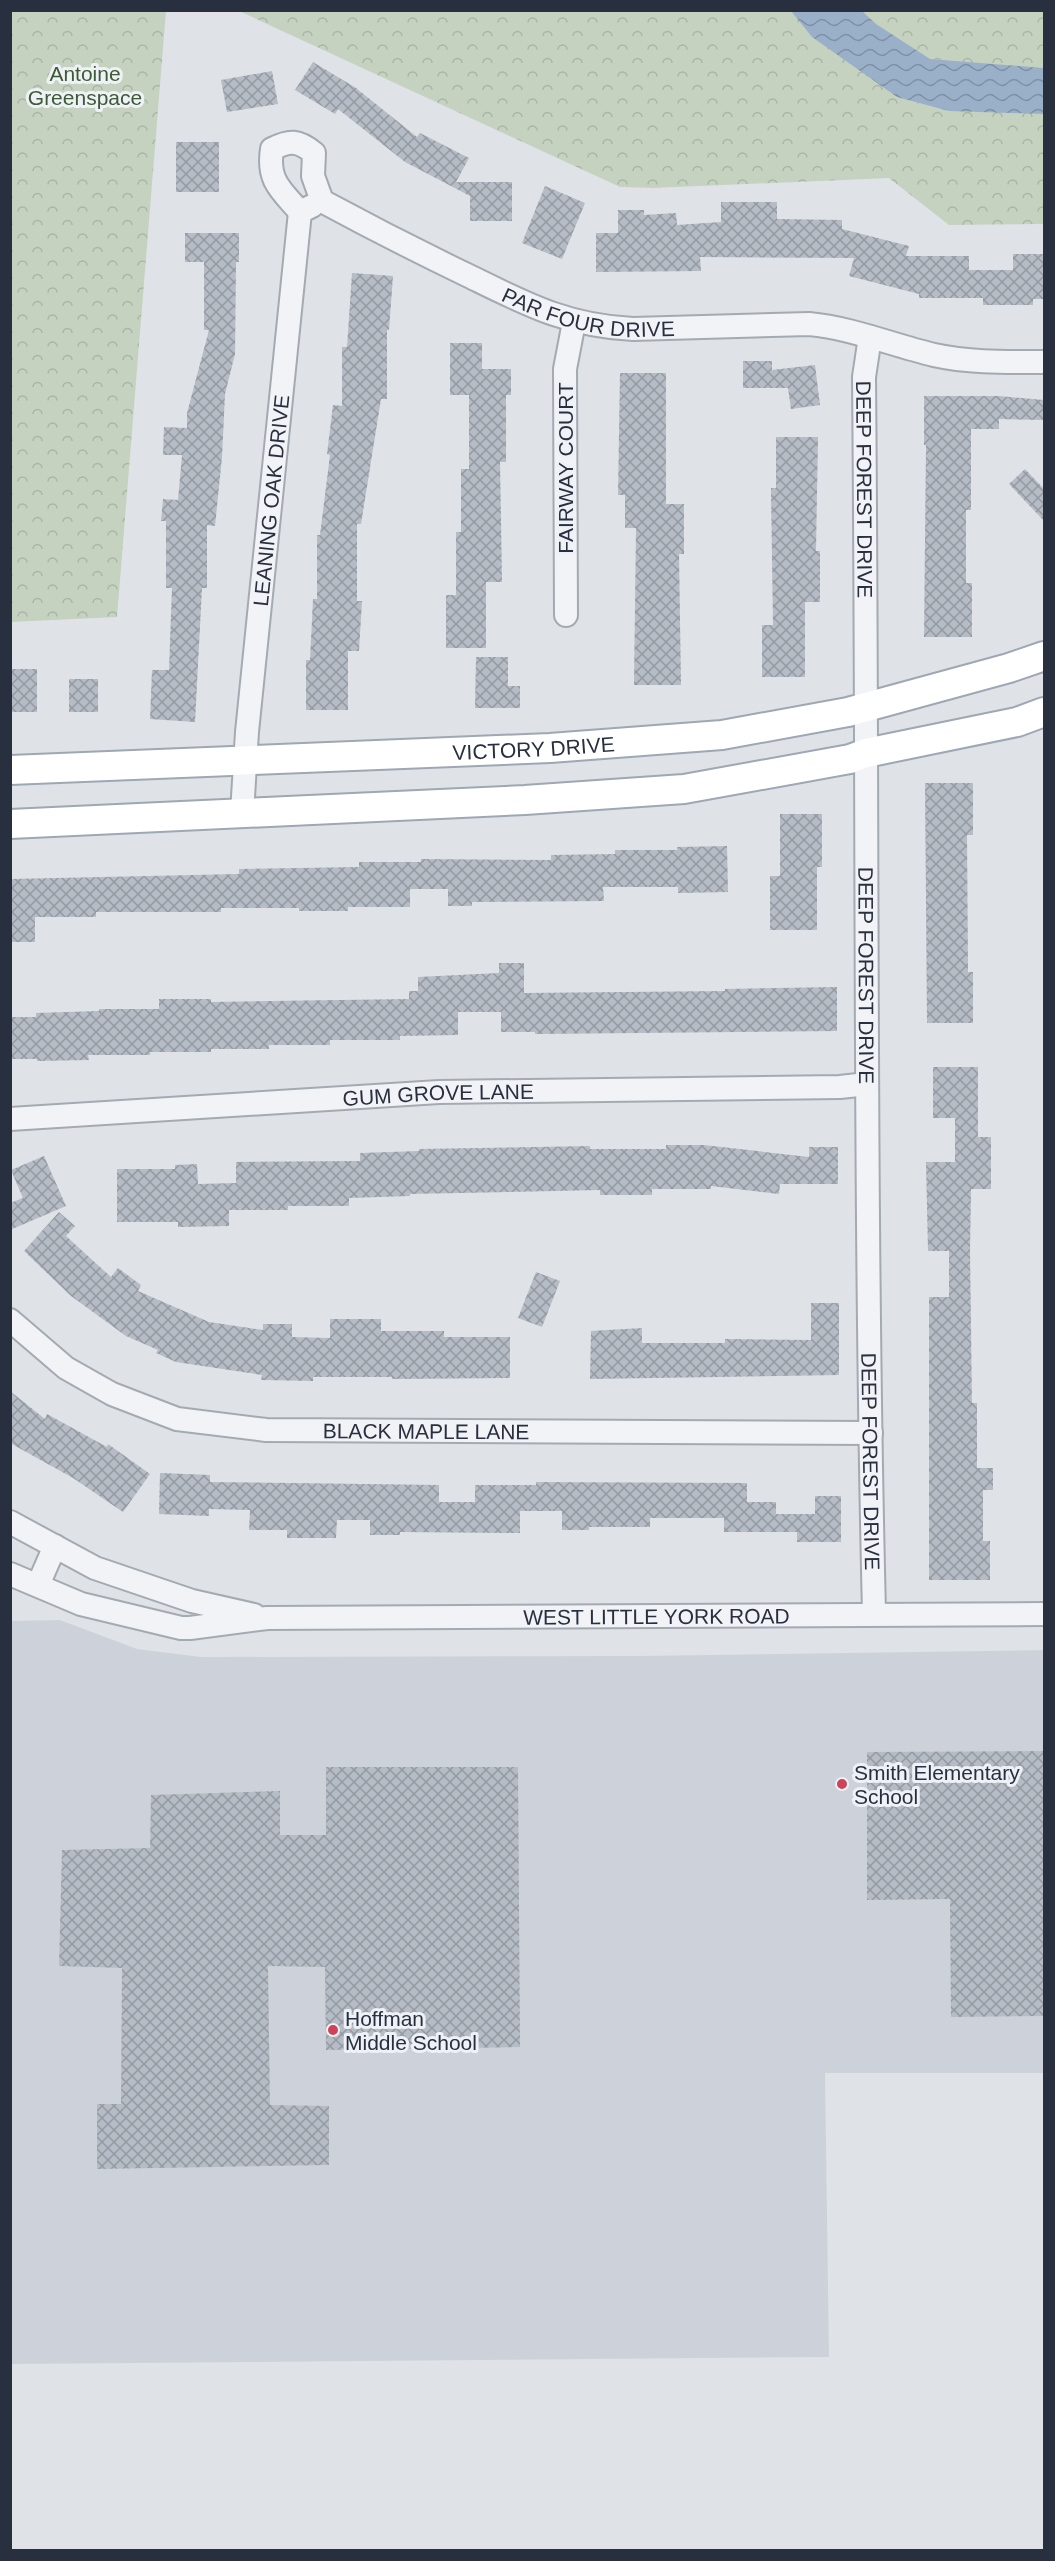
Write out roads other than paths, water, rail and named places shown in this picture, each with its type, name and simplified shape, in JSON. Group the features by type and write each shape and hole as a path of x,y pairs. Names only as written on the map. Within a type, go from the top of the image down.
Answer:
{"main road":[{"name":"VICTORY DRIVE","path":"10,770 550,748 722,735 848,712 1009,668 1044,656"},
{"path":"10,824 525,800 684,789 850,759 866,753 1017,722 1044,712"}],"street":[{"path":"286,142 303,144 314,153 313,176 322,201 300,212 275,183 270,164 273,149 286,142"},
{"name":"PAR FOUR DRIVE","path":"322,201 499,291 574,322 606,328 633,329 808,324 838,327 936,355 986,361 1044,362"},
{"name":"LEANING OAK DRIVE","path":"242,813 244,760 300,212"},
{"name":"FAIRWAY COURT","path":"566,615 565,369 574,322"},
{"name":"DEEP FOREST DRIVE","path":"870,337 864,377 867,1084 874,1613"},
{"name":"GUM GROVE LANE","path":"10,1119 439,1092 840,1087 867,1084"},
{"name":"BLACK MAPLE LANE","path":"10,1320 66,1368 111,1394 177,1419 266,1430 872,1433"},
{"name":"WEST LITTLE YORK ROAD","path":"10,1522 95,1568 192,1601 267,1618"},
{"path":"38,1585 55,1546"},
{"name":"WEST LITTLE YORK ROAD","path":"10,1574 81,1604 190,1629 267,1618 874,1613 1044,1614"},
{"path":"190,1629 192,1601"}],"water":[{"path":"791,11 862,11 876,24 930,59 1044,68 1044,114 949,111 897,97 812,37"}],"place":[{"name":"Smith Elementary School","path":"842,1784"},
{"name":"Hoffman Middle School","path":"333,2030"}],"park label":[{"name":"Antoine Greenspace","path":"85,85"}]}
